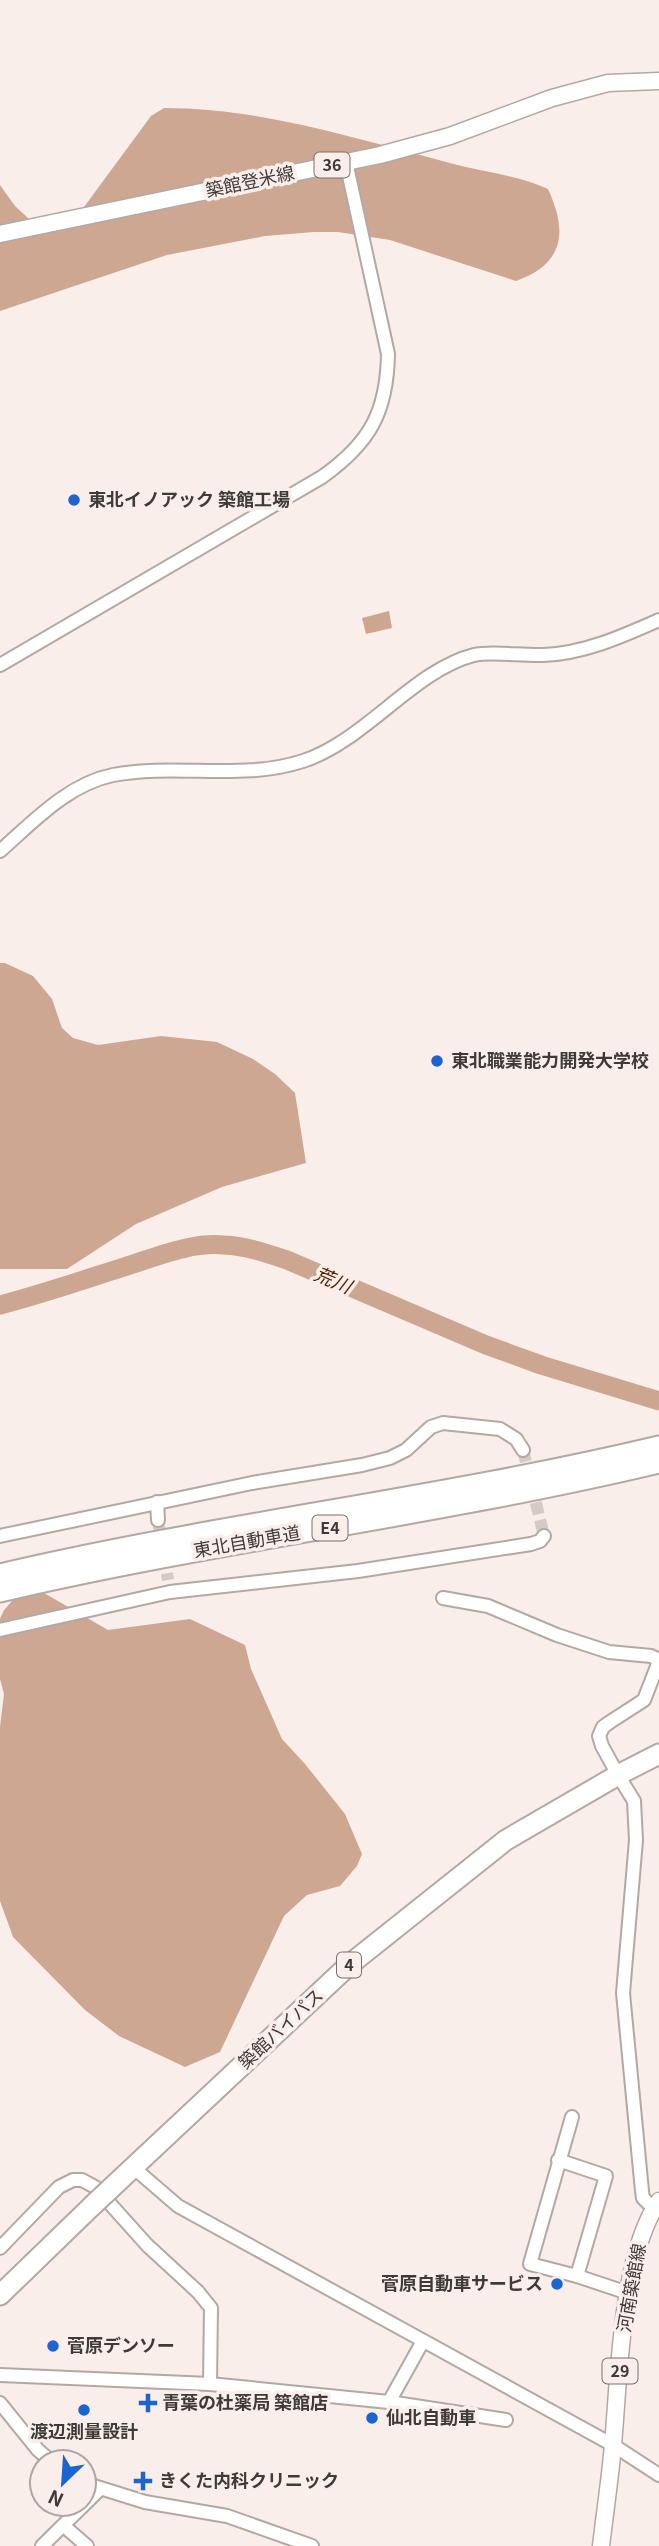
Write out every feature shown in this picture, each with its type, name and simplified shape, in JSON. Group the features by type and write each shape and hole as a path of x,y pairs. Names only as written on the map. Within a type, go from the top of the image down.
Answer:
{"highway":[{"name":"東北自動車道","path":"0,1574 83,1555 480,1483 659,1446"},
{"name":"東北自動車道","path":"0,1592 116,1566 483,1500 659,1463"},
{"name":"築館バイパス","path":"0,2295 93,2204 349,1965 506,1840 659,1754"}],"main road":[{"name":"築館登米線","path":"0,234 346,162 450,136 552,98 608,83 659,81"},
{"name":"河南築館線","path":"601,2546 628,2293 638,2247 657,2205"}],"street":[{"path":"0,665 323,477 346,460 368,436 381,409 388,380 388,354 346,162"},
{"path":"0,851 58,800 112,775 272,769 305,760 346,739 436,672 475,655 571,653 659,620"},
{"path":"0,1536 252,1483 390,1458 406,1450 431,1427 443,1423 500,1429 516,1439 523,1450"},
{"path":"157,1502 158,1520"},
{"path":"0,1630 169,1586 358,1571 531,1544 544,1536"},
{"path":"443,1598 488,1606 557,1635 609,1652 651,1656 657,1659 659,1664 644,1700 603,1727 599,1736 634,1801 636,1840 623,1993 643,2198 657,2205"},
{"path":"572,2117 530,2264 628,2293"},
{"path":"558,2160 606,2176 577,2276"},
{"path":"134,2168 178,2206 613,2445 659,2474"},
{"path":"0,2248 59,2187 73,2180 82,2180 96,2187 147,2245 198,2292 211,2308 210,2384"},
{"path":"389,2402 423,2342"},
{"path":"0,2375 210,2384 389,2402 506,2420"},
{"path":"0,2403 36,2448"},
{"path":"42,2546 99,2490 145,2502 227,2516 303,2544"},
{"path":"64,2526 87,2546"}],"shaded area":[{"path":"164,108 237,113 308,126 536,184 548,189 554,205 558,219 558,245 544,266 516,281 390,240 338,232 265,236 167,255 0,311 0,185 15,206 29,219 42,225 64,222 84,207 151,116"},
{"path":"389,611 392,628 366,634 362,618"},
{"path":"0,963 33,976 52,999 62,1028 73,1038 98,1045 161,1036 217,1042 253,1059 275,1074 295,1093 306,1163 222,1187 136,1224 67,1269 0,1269"},
{"path":"20,1592 44,1593 108,1630 190,1619 245,1645 251,1669 282,1739 345,1814 362,1854 357,1866 340,1886 307,1895 284,1916 220,2052 185,2067 119,2036 85,2010 13,1937 0,1901 0,1727 4,1694 0,1679 0,1619 4,1610"}],"waterway":[{"name":"荒川","path":"0,1305 186,1248 211,1245 240,1247 287,1260 486,1345 659,1401"}],"tunnel":[{"path":"523,1450 544,1536"},
{"path":"158,1520 168,1580"}],"place":[{"name":"東北イノアック 築館工場","path":"74,500"},
{"name":"東北職業能力開発大学校","path":"437,1061"},
{"name":"菅原自動車サービス","path":"557,2284"},
{"name":"菅原デンソー","path":"53,2346"},
{"name":"青葉の杜薬局 築館店","path":"148,2403"},
{"name":"渡辺測量設計","path":"84,2410"},
{"name":"仙北自動車","path":"372,2418"},
{"name":"きくた内科クリニック","path":"143,2481"}]}
